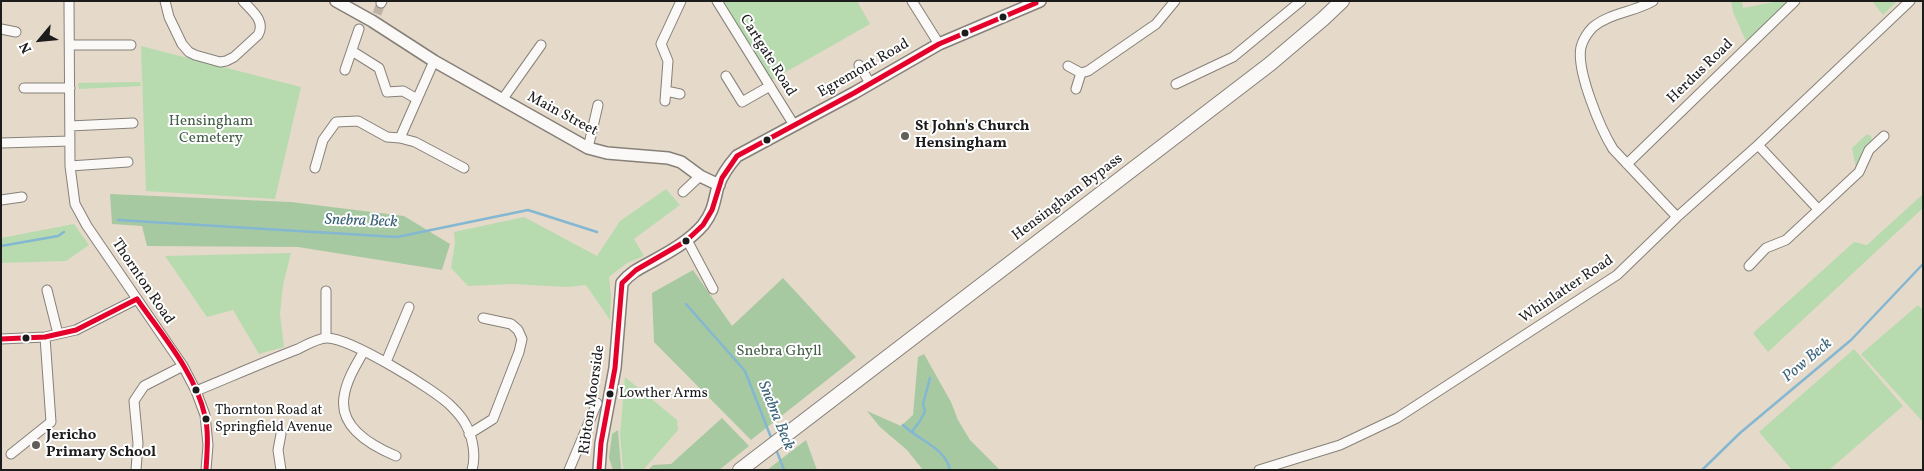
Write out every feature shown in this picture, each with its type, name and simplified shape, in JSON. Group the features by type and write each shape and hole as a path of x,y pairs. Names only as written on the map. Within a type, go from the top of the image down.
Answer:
{"highway":[{"name":"Hensingham Bypass","path":"740,470 1270,64 1342,1"}],"main road":[{"name":"Main Street","path":"336,1 374,18 434,61 588,148 607,153 668,158 681,162 700,176 719,185"},
{"name":"Egremont Road","path":"719,185 729,165 737,156 939,44 1037,2"},
{"path":"687,240 704,224 715,205 719,185"},
{"name":"Ribton Moorside","path":"599,470 601,442 615,368 622,283 629,275 687,240"}],"street":[{"name":"Thornton Road","path":"69,1 70,166 75,204 87,226 183,366 196,391 204,415 208,445 206,470"},
{"path":"165,1 169,17 186,49 195,55 220,62 234,57 261,31 260,21 243,1"},
{"path":"665,101 668,61 661,44 681,1"},
{"name":"Cartgate Road","path":"717,1 794,125"},
{"path":"912,1 939,44"},
{"path":"1068,66 1082,73 1088,72 1156,24 1175,1"},
{"path":"1176,84 1233,58 1300,1"},
{"path":"1653,1 1603,21 1593,28 1585,37 1581,47 1581,59 1599,123 1614,148 1677,217"},
{"name":"Herdus Road","path":"1627,164 1795,1"},
{"name":"Whinlatter Road","path":"1259,470 1340,445 1397,418 1617,275 1910,1"},
{"path":"1,29 16,32"},
{"path":"345,70 360,29"},
{"path":"70,45 131,46"},
{"path":"502,100 541,45"},
{"path":"352,51 379,68 387,92 403,91 417,100"},
{"path":"400,138 434,61"},
{"path":"859,65 870,83"},
{"path":"1076,89 1082,73"},
{"path":"726,76 742,102 770,86"},
{"path":"24,88 70,88"},
{"path":"666,91 680,94"},
{"path":"588,148 598,104"},
{"path":"315,168 322,140 336,122 358,121 387,137 416,142 464,168"},
{"path":"70,126 133,124"},
{"path":"1749,266 1766,248 1786,240 1859,172 1869,150 1884,136"},
{"path":"1,143 70,140"},
{"path":"1758,145 1818,210"},
{"path":"70,166 124,165"},
{"path":"682,192 700,176"},
{"path":"1,200 22,197"},
{"path":"687,240 713,289"},
{"path":"48,290 58,334"},
{"path":"326,291 326,338"},
{"path":"1,339 45,337 76,330 137,299"},
{"path":"386,362 409,307"},
{"path":"470,434 493,419 519,352 522,339 518,330 512,324 483,318"},
{"path":"11,454 51,422 45,337"},
{"path":"196,391 268,360 326,338 348,343 386,362 452,407 466,425 473,443 472,470"},
{"path":"364,351 350,377 343,398 345,417 360,435 379,449 396,456"},
{"path":"136,470 138,443 134,401 144,386 183,366"},
{"path":"569,470 597,403"},
{"path":"281,434 278,450 281,470"}],"green space":[{"path":"721,1 857,1 870,24 770,81"},
{"path":"1731,1 1742,1 1743,8 1771,2 1789,1 1746,41 1733,12"},
{"path":"1872,1 1897,1 1883,15"},
{"name":"Hensingham Cemetery","path":"141,46 301,87 275,199 146,191"},
{"path":"140,82 141,86 79,89 78,83"},
{"path":"1867,134 1871,136 1872,141 1863,150 1856,168 1852,148"},
{"path":"666,189 680,205 634,239 644,256 627,263 609,277 611,295 610,320 586,285 568,287 512,284 468,286 451,268 455,243 454,232 524,217 597,256 620,221"},
{"path":"110,194 291,202 404,216 450,244 442,270 298,247 147,246 142,226 112,224"},
{"path":"1923,194 1923,208 1768,352 1753,333 1854,242 1867,245"},
{"path":"74,224 89,245 66,261 1,263 1,238"},
{"path":"291,253 283,285 280,314 284,347 259,354 233,310 207,317 165,256"},
{"name":"Snebra Ghyll","path":"693,270 732,326 783,278 856,357 751,440 654,342 652,293"},
{"path":"1918,305 1923,310 1923,422 1861,354"},
{"path":"1854,349 1903,406 1829,470 1792,470 1759,432"},
{"path":"924,354 970,440 1000,470 923,470 907,450 880,427 867,411 901,426 913,415 918,357"},
{"path":"625,377 677,420 678,430 643,470 627,470 623,468 620,435"},
{"path":"722,418 749,446 719,470 648,470 653,465 671,464"},
{"path":"618,430 622,470 613,470 609,458 612,434"},
{"path":"806,440 817,470 767,470"}],"waterway":[{"name":"Snebra Beck","path":"118,220 397,237 528,210 597,232"},
{"name":"Snebra Beck","path":"1,246 58,236 64,232"},
{"name":"Pow Beck","path":"1702,470 1740,433 1851,340 1923,264"},
{"name":"Snebra Beck","path":"686,304 745,371 772,440"},
{"path":"913,433 925,411 923,404 930,378"},
{"path":"903,425 937,450 947,462 950,470"},
{"name":"Snebra Beck","path":"776,449 784,470"}],"tunnel":[{"path":"377,14 381,3"}],"transit line":[{"path":"599,470 601,443 615,368 622,283 636,270 686,241 703,225 712,210 722,178 737,156 854,93 939,44 1036,3"},
{"path":"137,299 177,354 194,384 205,416 207,429 206,470"},
{"path":"1,339 45,337 76,330 137,299"}],"place":[{"name":"St John's Church Hensingham","path":"905,136"},
{"name":"Lowther Arms","path":"610,394"},
{"name":"Thornton Road at Springfield Avenue","path":"206,419"},
{"name":"Jericho Primary School","path":"36,445"}]}
